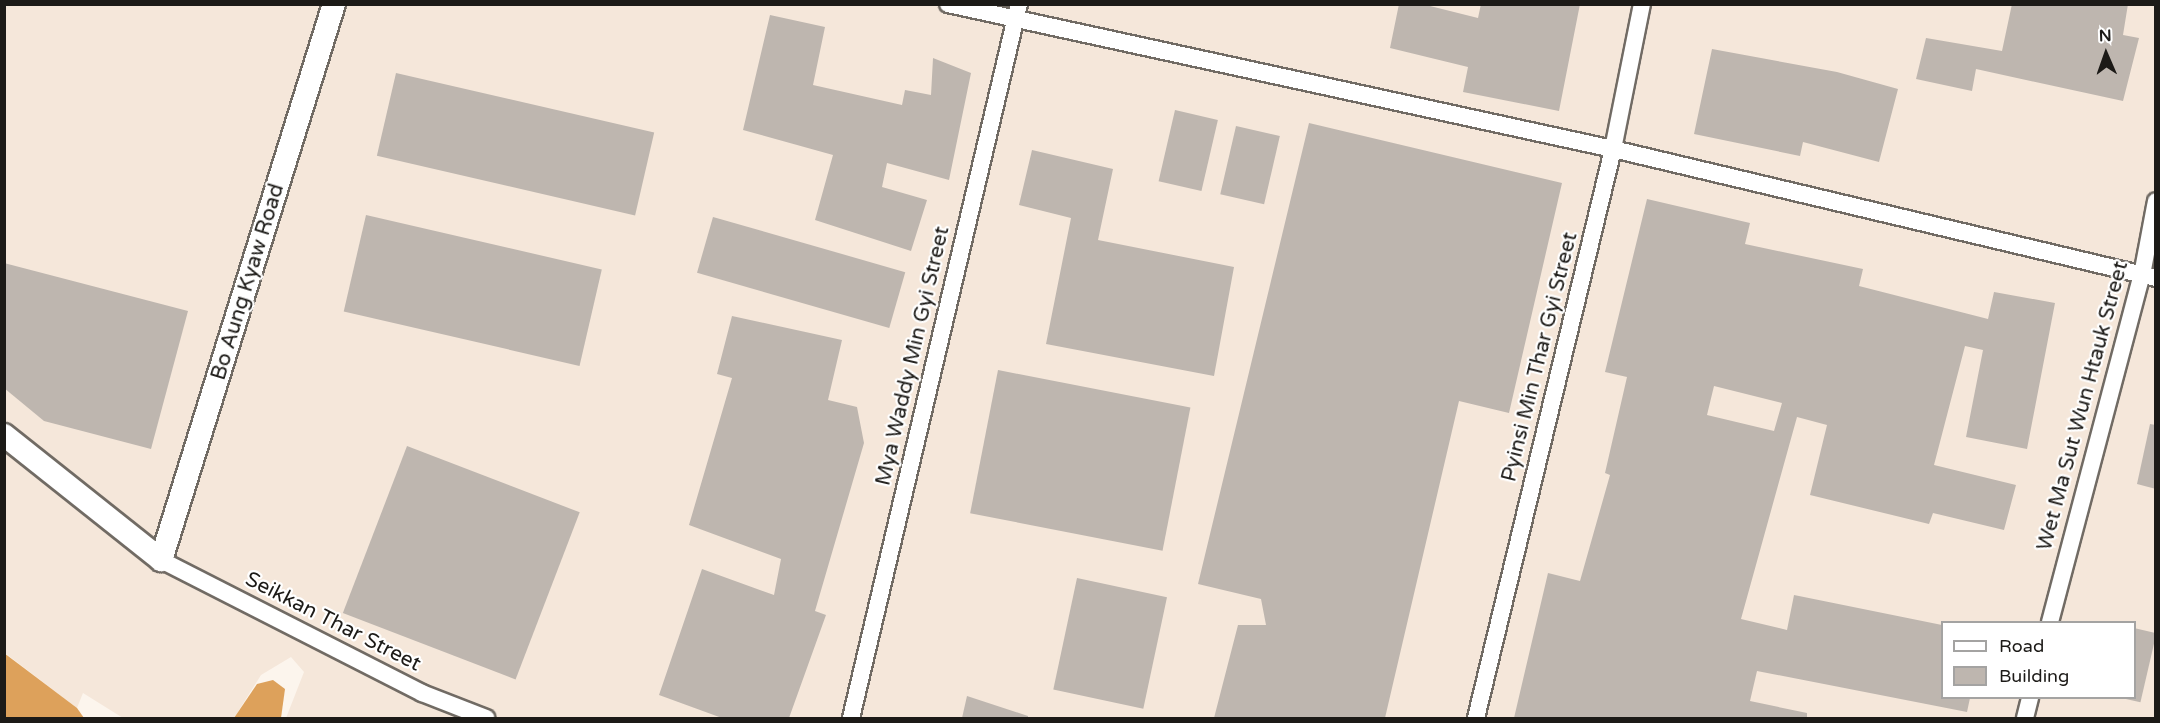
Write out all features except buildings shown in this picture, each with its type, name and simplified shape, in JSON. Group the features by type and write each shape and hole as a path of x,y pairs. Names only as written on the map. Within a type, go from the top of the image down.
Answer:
{"street":[{"name":"Bo Aung Kyaw Road","path":"161,560 334,4"},
{"path":"948,4 1017,12 1613,149 2149,276"},
{"name":"Pyinsi Min Thar Gyi Street","path":"1476,718 1613,149 1642,4"},
{"name":"Mya Waddy Min Gyi Street","path":"851,718 1017,12"},
{"name":"Wet Ma Sut Wun Htauk Street","path":"2050,621 2149,276 2156,201"},
{"path":"4,435 161,560"},
{"name":"Seikkan Thar Street","path":"161,560 422,693 486,718"},
{"path":"2025,718 2030,699"}],"shaded area":[{"path":"4,5 2155,5 2155,718 286,718 304,672 291,657 261,675 234,718 123,718 83,693 77,708 5,653"},
{"path":"4,653 77,708 84,718 5,718"},
{"path":"273,680 285,689 281,718 234,718 257,684"}]}
